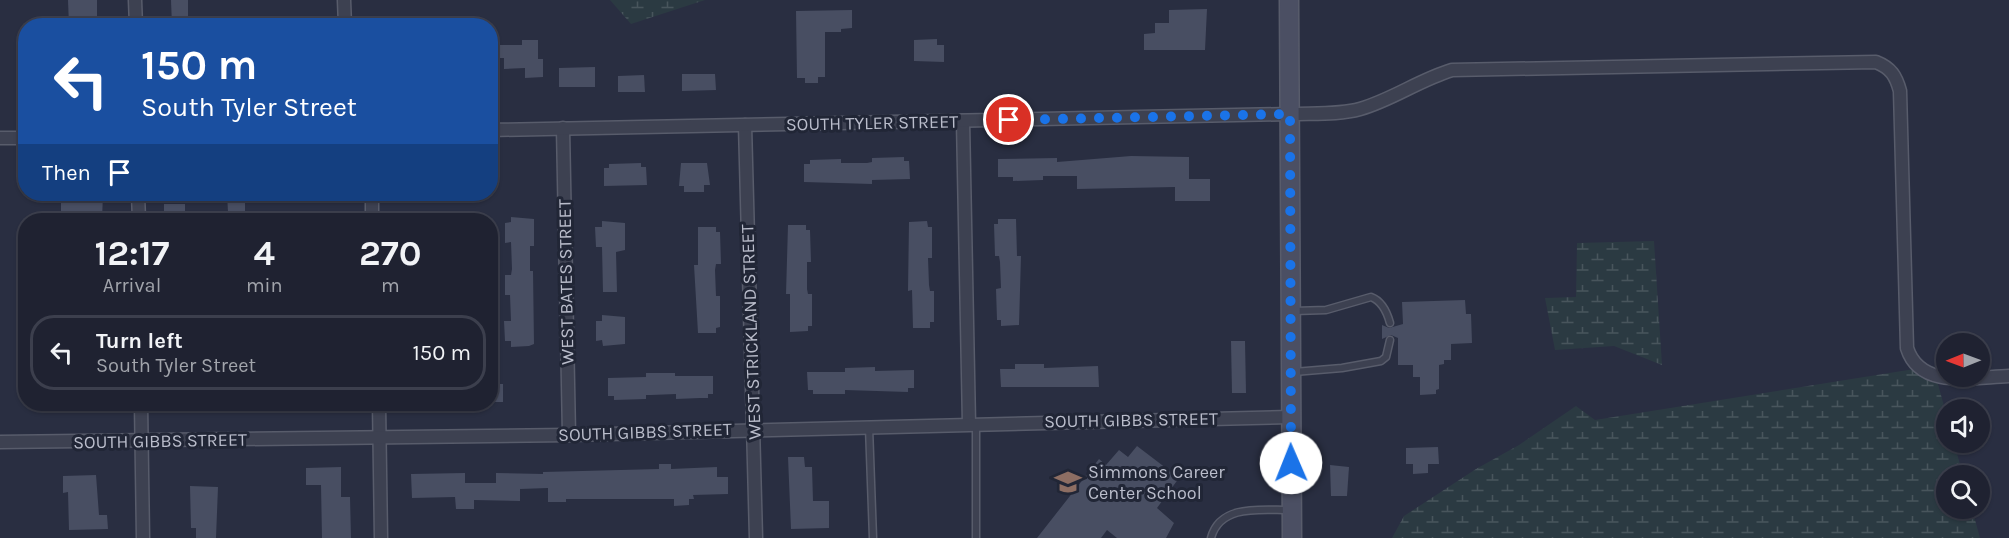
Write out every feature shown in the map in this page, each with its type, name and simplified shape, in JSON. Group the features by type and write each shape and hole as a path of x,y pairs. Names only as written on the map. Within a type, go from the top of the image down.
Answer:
{"street":[{"path":"135,0 136,18"},
{"path":"344,0 345,18"},
{"path":"1289,0 1292,538"},
{"name":"SOUTH TYLER STREET","path":"498,130 1290,114 1358,110 1385,100 1428,77 1452,70 1876,62 1886,66 1896,76 1900,91 1907,348 1911,361 1920,370 1936,377 2009,376"},
{"path":"963,121 972,424"},
{"name":"WEST STRICKLAND STREET","path":"746,125 756,538"},
{"name":"WEST BATES STREET","path":"563,128 569,435"},
{"path":"0,138 18,138"},
{"path":"141,411 143,538"},
{"path":"379,411 381,538"},
{"name":"SOUTH GIBBS STREET","path":"0,442 569,435 1291,417"}],"lane":[{"path":"1290,311 1326,310 1371,297 1378,299 1384,307 1390,323"},
{"path":"1291,372 1342,368 1381,361 1386,357 1390,340"},
{"path":"972,424 976,538"},
{"path":"869,426 873,538"},
{"path":"1211,538 1213,531 1228,515 1251,510 1292,510"}],"green space":[{"path":"610,0 705,0 631,24"},
{"path":"1654,241 1662,365 1614,346 1555,350 1545,298 1576,297 1577,243"},
{"path":"1933,366 1936,387 1939,387 1942,399 1936,399 1936,453 1957,453 1960,465 1936,465 1936,519 1975,519 1980,538 1392,538 1404,516 1476,469 1519,445 1576,406 1595,420"}],"building":[{"path":"68,0 97,0 97,18 69,18"},
{"path":"171,0 188,0 188,18 172,18"},
{"path":"1207,9 1205,50 1144,50 1144,34 1155,33 1155,23 1169,23 1169,10"},
{"path":"852,10 852,28 841,29 841,32 825,32 825,77 818,77 818,83 805,83 805,78 797,78 796,11"},
{"path":"937,39 937,45 944,45 944,62 914,61 914,40"},
{"path":"522,40 538,40 538,59 543,59 543,77 525,78 525,68 504,69 504,58 500,58 500,45 522,45"},
{"path":"595,67 595,87 559,87 559,68"},
{"path":"682,74 715,74 716,90 682,91"},
{"path":"644,75 645,92 618,92 618,76"},
{"path":"1131,156 1189,157 1189,179 1210,179 1210,201 1175,201 1175,187 1077,189 1077,176 1043,176 1043,180 1013,181 1013,177 998,177 998,159 1057,158 1057,162"},
{"path":"904,157 904,161 909,161 910,179 872,180 872,184 804,182 804,164 810,164 810,160 841,159 841,163 867,163 872,162 872,158"},
{"path":"641,163 641,167 646,167 647,185 604,186 604,168 609,168 609,164"},
{"path":"681,163 707,163 710,185 704,185 704,192 684,192 684,186 679,186"},
{"path":"61,201 103,201 102,213 61,213"},
{"path":"227,201 245,201 245,212 228,212"},
{"path":"164,204 185,204 185,213 164,213"},
{"path":"511,217 534,219 534,246 530,246 530,271 533,271 534,344 529,346 511,347 511,341 505,341 504,321 511,321 510,295 505,295 505,275 511,275 512,269 511,242 505,243 505,223 511,222"},
{"path":"998,219 1016,219 1017,256 1021,256 1019,325 1001,326 1001,320 997,320 996,289 1001,288 999,256 995,256 994,224 998,224"},
{"path":"602,221 625,223 625,250 616,252 617,292 603,292 602,247 596,247 595,227 602,227"},
{"path":"927,221 928,227 932,227 932,258 928,258 930,291 934,291 934,322 930,322 930,328 913,328 912,290 908,291 909,222"},
{"path":"788,225 806,225 806,230 810,230 811,262 807,262 807,289 808,294 812,294 812,326 808,326 808,331 790,332 790,294 786,294"},
{"path":"698,227 716,227 716,232 720,232 721,264 716,264 715,270 716,296 720,296 720,327 716,328 716,333 698,333 694,265 698,265"},
{"path":"1465,300 1466,314 1471,314 1472,343 1451,344 1451,360 1444,360 1444,364 1439,365 1439,389 1436,390 1436,394 1420,395 1420,377 1413,377 1413,365 1398,365 1398,338 1391,335 1382,339 1382,325 1389,328 1403,324 1402,302"},
{"path":"602,315 625,317 625,344 603,346 602,340 596,341 596,321 602,321"},
{"path":"1231,341 1245,341 1246,393 1232,393"},
{"path":"1015,364 1044,364 1044,368 1098,366 1099,387 1001,387 1000,369 1015,369"},
{"path":"875,367 875,371 914,370 914,388 908,388 908,392 845,390 845,394 813,394 813,390 808,390 807,372 845,372 845,368"},
{"path":"646,373 713,376 713,394 708,394 708,398 676,399 676,394 646,395 646,399 614,400 614,396 608,396 608,378 646,377"},
{"path":"498,384 503,384 503,402 498,402"},
{"path":"1137,446 1179,478 1157,508 1174,523 1166,538 1117,538 1107,530 1101,538 1037,538 1099,459 1106,465 1119,450 1128,457"},
{"path":"1438,447 1439,464 1428,464 1428,473 1413,474 1413,464 1406,464 1406,448"},
{"path":"788,457 804,457 805,467 812,467 813,501 829,501 829,528 791,529"},
{"path":"659,464 671,464 671,469 717,467 717,477 728,477 728,494 693,495 694,499 689,499 689,505 674,506 674,499 566,499 566,502 548,502 548,488 520,489 520,501 474,500 474,509 456,509 455,497 412,498 411,474 465,473 465,483 496,483 496,473 543,474 543,472 659,469"},
{"path":"1330,465 1349,467 1347,496 1331,496"},
{"path":"341,467 341,497 350,497 351,538 322,538 321,485 306,485 306,468"},
{"path":"96,475 99,515 107,515 108,529 69,530 68,492 63,493 63,476"},
{"path":"190,486 218,487 216,538 196,538 196,528 191,528"}],"place":[{"name":"Simmons Career Center School","path":"1068,482"}],"route":[{"path":"1009,120 1290,114 1291,463"}]}
